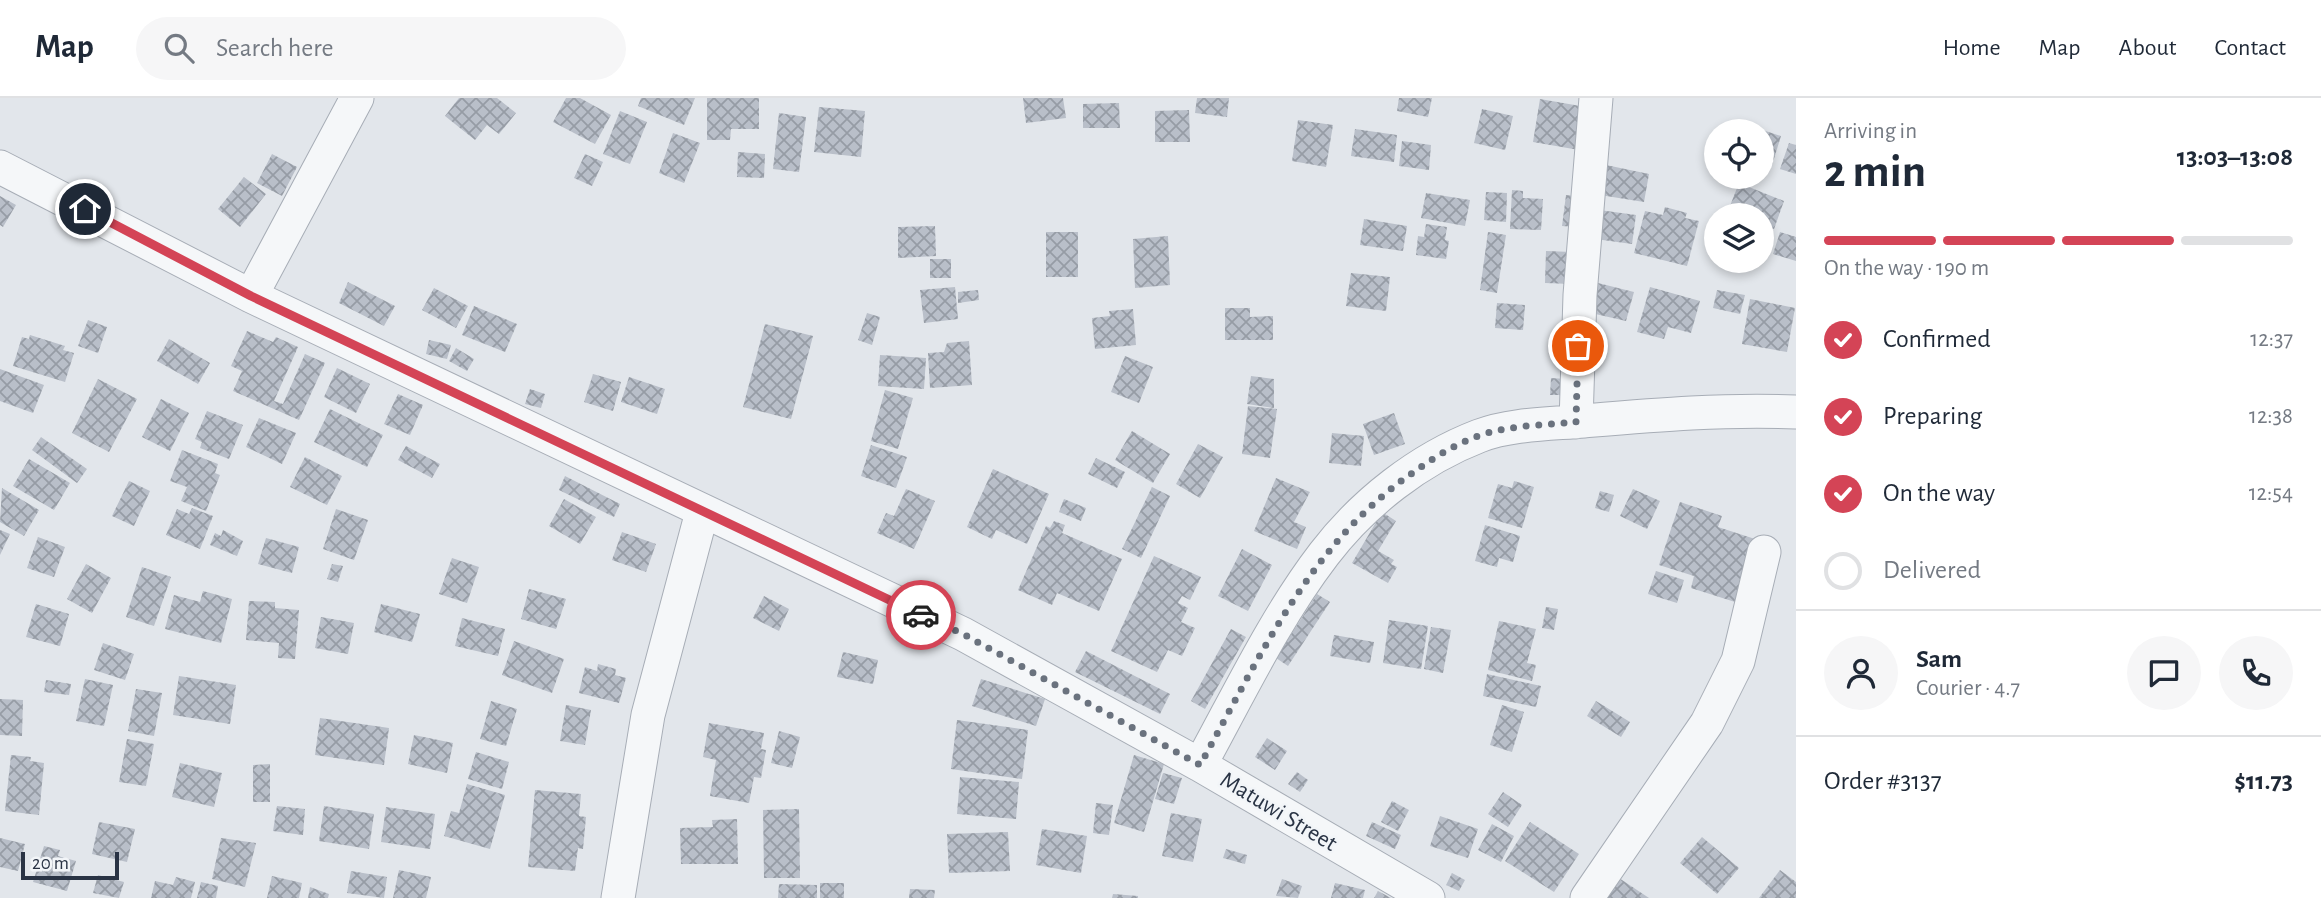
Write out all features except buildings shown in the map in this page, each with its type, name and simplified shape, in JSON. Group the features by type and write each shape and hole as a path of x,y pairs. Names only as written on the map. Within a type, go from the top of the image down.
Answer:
{"street":[{"path":"251,296 357,98"},
{"path":"1576,422 1580,295 1596,98"},
{"name":"Matuwi Street","path":"0,167 251,296 963,634 1200,765 1428,898"},
{"path":"1200,765 1283,616 1338,538 1380,495 1441,452 1482,435 1576,422 1724,409 1796,412"},
{"path":"618,898 648,715 702,512"},
{"path":"1587,898 1707,723 1738,661 1764,552"}],"way so far":[{"path":"921,615 963,634 1200,765 1283,616 1324,554 1352,522 1380,495 1441,452 1482,435 1527,426 1576,422 1578,346"}],"route":[{"path":"85,209 251,296 921,615"}]}
